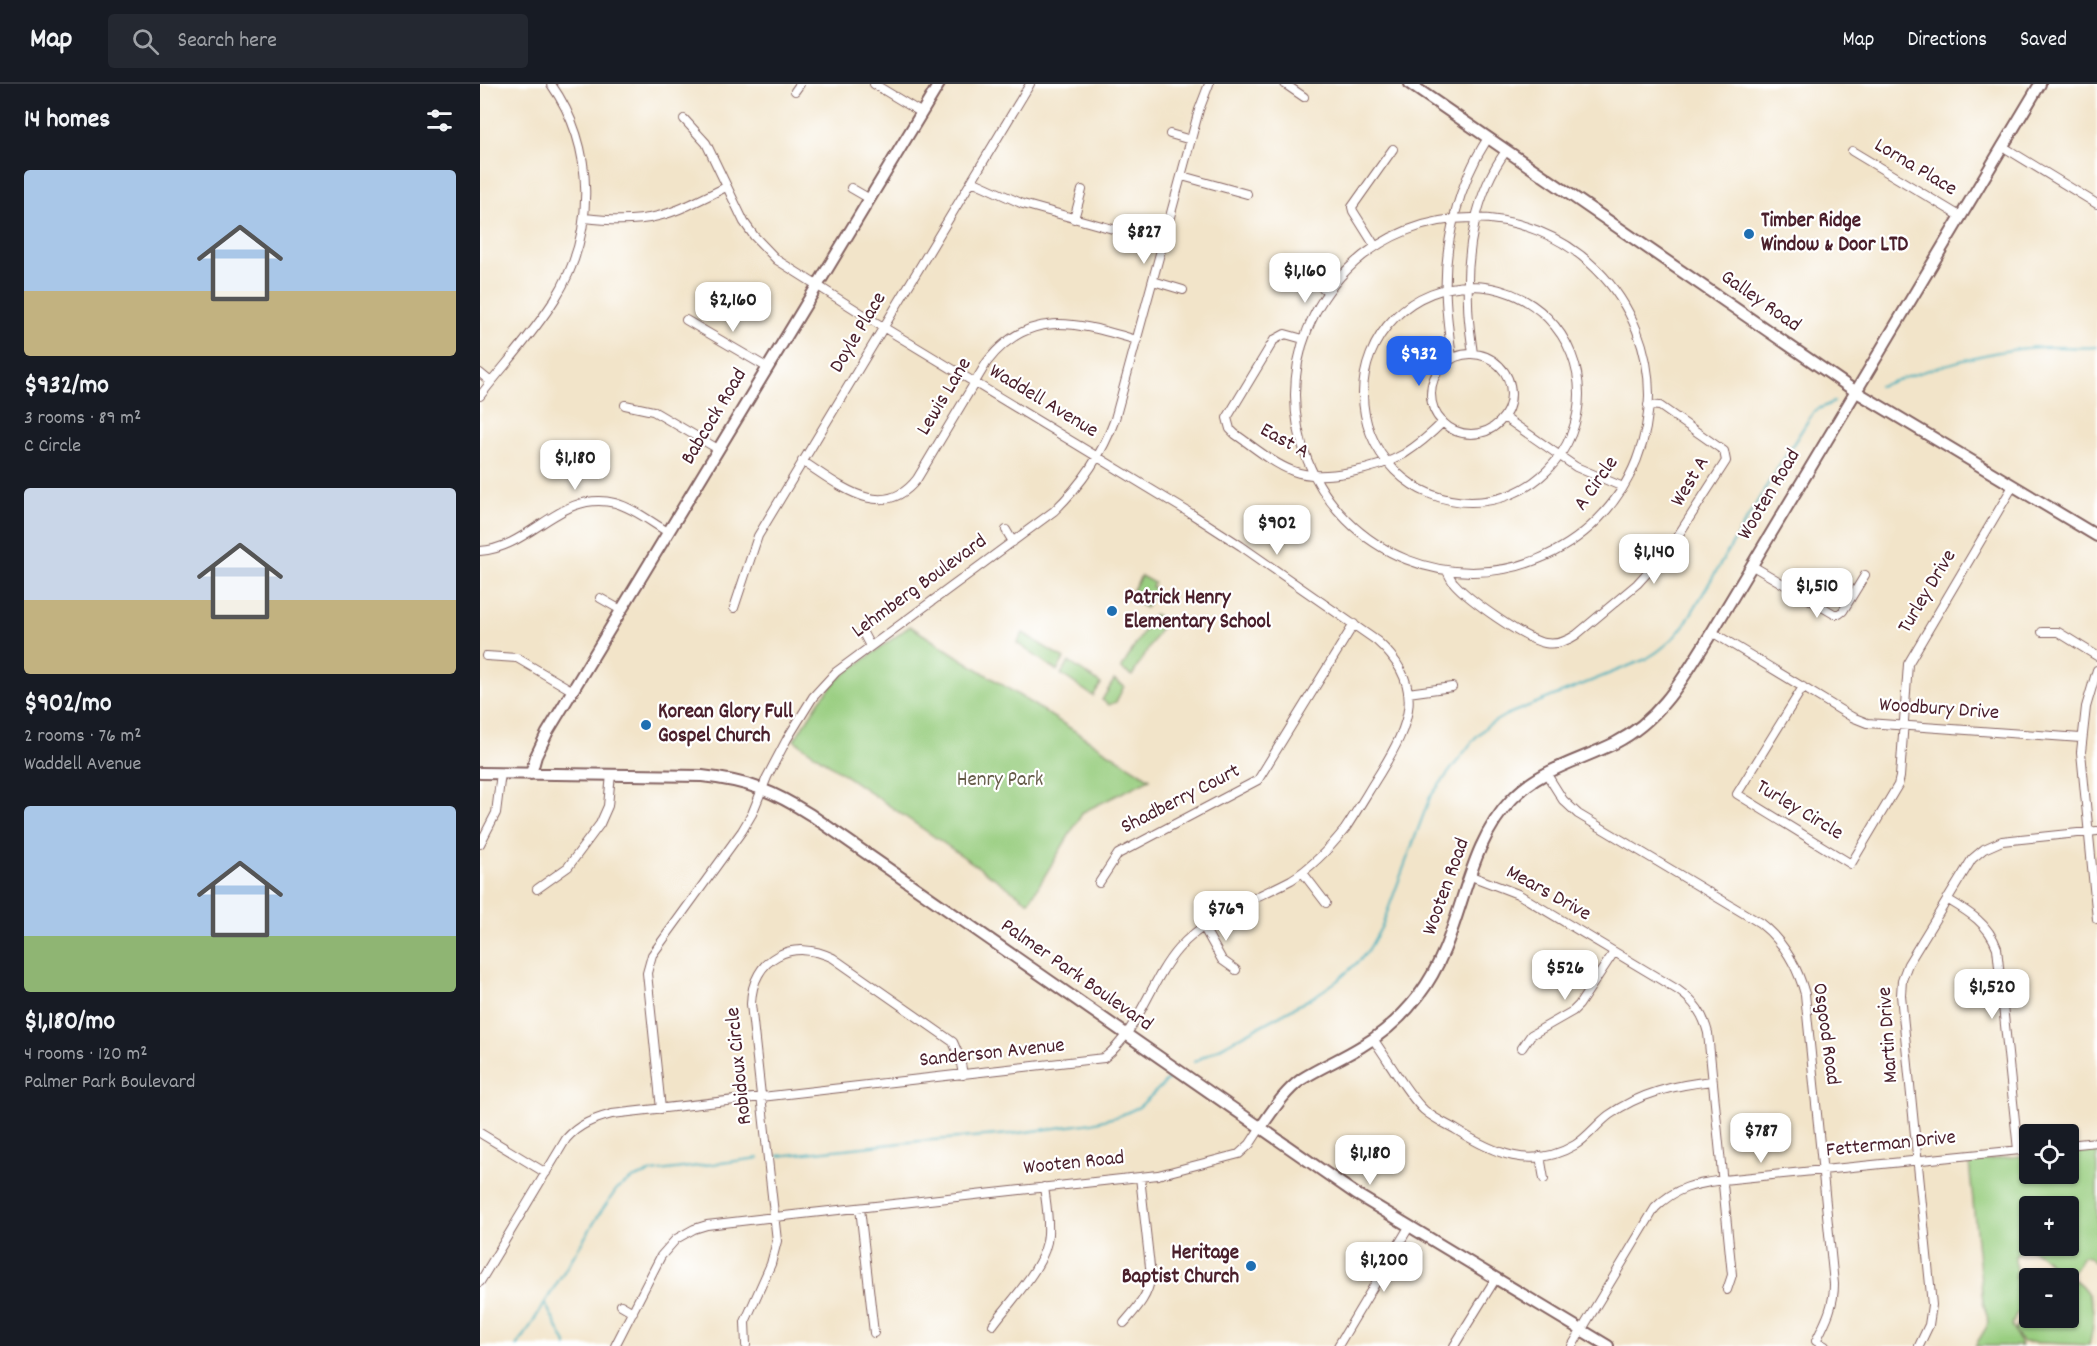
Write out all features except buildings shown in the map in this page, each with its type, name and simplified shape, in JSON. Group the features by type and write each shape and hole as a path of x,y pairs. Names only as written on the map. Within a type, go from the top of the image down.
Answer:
{"street":[{"path":"480,396 556,298 578,252 585,219 585,182 580,145 565,107 551,84"},
{"path":"874,84 922,113"},
{"name":"Babcock Road","path":"531,774 540,747 573,691 939,84"},
{"name":"Doyle Place","path":"734,608 758,536 1030,84"},
{"name":"Lehmberg Boulevard","path":"661,1109 647,973 648,964 657,947 752,814 762,788 787,739 821,687 836,672 870,646 1049,514 1070,496 1098,457 1115,419 1199,110 1209,84"},
{"path":"1285,84 1304,97"},
{"name":"Galley Road","path":"1410,84 1855,391 2097,536"},
{"name":"Wooten Road","path":"615,1346 661,1256 676,1239 686,1232 707,1225 1140,1177 1182,1170 1231,1157 1245,1149 1282,1098 1302,1079 1373,1039 1401,1016 1430,980 1446,949 1489,830 1512,798 1546,773 1614,743 1644,725 1679,686 2040,84"},
{"name":"Waddell Avenue","path":"684,119 706,143 744,222 765,249 789,269 1227,537 1377,641 1393,657 1404,675 1408,693"},
{"path":"1170,134 1191,140"},
{"path":"1452,359 1446,290 1448,251 1470,168 1488,138"},
{"path":"2002,146 2097,204"},
{"path":"1375,246 1352,207 1393,149"},
{"path":"1473,354 1468,286 1471,250 1477,217 1490,177 1506,151"},
{"name":"Lorna Place","path":"1852,151 1960,216"},
{"path":"1182,176 1246,194"},
{"path":"972,181 1012,200 1163,243"},
{"path":"585,219 615,222 648,220 677,212 726,187"},
{"path":"851,188 870,199"},
{"path":"1074,219 1082,190"},
{"name":"A Circle","path":"1477,217 1500,219 1525,226 1560,241 1595,267 1626,307 1643,350 1648,378 1648,405 1642,445 1623,488 1587,529 1567,544 1522,564 1473,572 1447,571 1407,560 1386,550 1365,536 1338,510 1314,476 1302,443 1296,407 1296,375 1303,339 1315,312 1327,291 1349,266 1375,246 1414,227 1455,218 1477,217"},
{"path":"1153,281 1183,290"},
{"path":"1315,282 1327,291"},
{"path":"1468,286 1500,290 1523,301 1550,322 1568,348 1578,377 1578,404 1574,427 1560,456 1538,479 1519,491 1499,499 1478,502 1452,500 1430,494 1403,478 1387,462 1375,443 1365,407 1364,385 1372,354 1383,334 1396,318 1418,301 1446,290 1468,286"},
{"path":"1626,307 1634,301"},
{"path":"686,320 768,368"},
{"name":"Lewis Lane","path":"802,461 859,496 880,500 896,496 912,486 917,479 987,362 1001,346 1022,332 1044,324 1073,324 1137,340"},
{"name":"East A","path":"1303,339 1285,334 1274,340 1227,418 1230,429 1259,451 1293,471 1314,476 1354,470 1387,462 1418,444 1443,422"},
{"path":"1473,354 1493,361 1506,374 1511,392 1510,405 1504,417 1491,429 1472,434 1458,431 1443,422 1435,410 1431,390 1436,375 1452,359 1473,354"},
{"path":"480,373 491,382"},
{"path":"625,405 653,411 718,449"},
{"name":"West A","path":"1447,571 1454,583 1469,596 1530,638 1547,644 1555,644 1576,635 1637,584 1664,555 1678,538 1726,461 1724,451 1660,406 1648,405"},
{"path":"1504,417 1595,477 1623,488"},
{"name":"Turley Drive","path":"1903,726 1908,664 2013,486"},
{"path":"480,550 507,545 567,507 592,501 618,504 668,532"},
{"path":"1006,530 1013,542"},
{"path":"1751,565 1834,614 1843,611 1865,575"},
{"path":"600,598 621,610"},
{"name":"Shadberry Court","path":"1099,883 1119,854 1258,780 1353,624"},
{"name":"Woodbury Drive","path":"1712,632 1859,721 2081,738"},
{"path":"2042,632 2058,632 2097,656"},
{"path":"863,633 870,646"},
{"path":"486,656 517,658 573,691"},
{"path":"2097,670 2086,707 2081,738 2081,766 2093,832 2097,919"},
{"path":"1408,693 1452,687"},
{"name":"Turley Circle","path":"1803,687 1737,794 1851,864 1898,785 1903,726"},
{"name":"Sanderson Avenue","path":"480,1282 566,1139 584,1123 612,1114 1098,1060 1110,1053 1125,1034 1177,949 1203,926 1303,873 1345,829 1394,751 1406,722 1408,693"},
{"name":"Palmer Park Boulevard","path":"480,773 702,776 738,781 762,788 811,815 1356,1194 1608,1346"},
{"path":"480,844 496,813 501,773"},
{"name":"Osgood Road","path":"1546,773 1570,807 1760,923 1770,931 1788,954 1801,981 1804,994 1834,1284 1833,1305 1816,1341 1825,1346"},
{"path":"537,890 568,867 600,824 608,806 611,774"},
{"name":"Martin Drive","path":"1919,1346 1929,1325 1932,1305 1901,995 1902,980 1908,964 1972,860 1992,844 2093,832"},
{"path":"1303,873 1326,903"},
{"name":"Mears Drive","path":"1471,876 1518,894 1678,990 1702,1014 1708,1034 1732,1275 1727,1290"},
{"path":"1947,899 1980,920 1997,948 2018,1150"},
{"path":"1203,926 1222,960 1236,970"},
{"name":"Robidoux Circle","path":"746,1345 745,1322 776,1248 775,1217 751,1004 758,974 780,954 801,948 822,952 945,1035 953,1042 957,1050 963,1075"},
{"path":"1522,1048 1531,1035 1580,1005 1614,952"},
{"path":"1373,1039 1417,1102 1431,1115 1494,1151 1516,1157 1555,1153 1575,1145 1609,1116 1634,1100 1678,1085 1713,1081"},
{"path":"480,1133 546,1173"},
{"path":"2079,1144 2097,1143"},
{"name":"Fetterman Drive","path":"1572,1346 1655,1208 1675,1191 1723,1180 2018,1150"},
{"path":"1540,1156 1544,1179"},
{"path":"1124,1323 1143,1301 1150,1285 1140,1177"},
{"path":"993,1325 1041,1261 1048,1235 1044,1187"},
{"path":"860,1209 874,1333"},
{"path":"1338,1346 1409,1227"},
{"path":"1454,1346 1496,1278"},
{"path":"621,1305 633,1312"}],"green space":[{"path":"1141,576 1154,583 1152,587 1156,590 1146,608 1128,598"},
{"path":"1154,614 1165,621 1132,676 1121,669"},
{"name":"Henry Park","path":"910,626 1150,779 1083,812 1029,902 794,740 820,700 838,679"},
{"path":"1023,633 1064,659 1057,671 1017,643"},
{"path":"1069,662 1101,684 1093,696 1061,674"},
{"path":"1114,680 1124,686 1116,702 1109,705 1102,700"},
{"path":"2097,1148 2097,1262 2083,1256 2076,1268 2054,1268 2042,1256 2079,1256 2079,1196 2019,1196 2019,1252 2015,1257 2019,1313 2016,1314 2012,1325 2021,1346 1975,1346 1989,1323 1983,1302 1969,1162 2019,1156 2019,1184 2079,1184 2079,1150"},
{"path":"2079,1284 2083,1287 2092,1304 2093,1313 2089,1345 2022,1342 2015,1332 2019,1322 2019,1328 2079,1328"}],"waterway":[{"path":"1879,386 1953,363 2008,350 2036,347 2097,347"},
{"path":"1194,1062 1315,996 1337,981 1360,960 1382,926 1430,797 1475,738 1487,726 1506,715 1646,659 1672,639 1685,624 1814,411 1834,402"},
{"path":"778,1156 1011,1134 1092,1123 1119,1116 1139,1107 1169,1079"},
{"path":"516,1346 617,1189 632,1179 652,1172 759,1158"},
{"path":"545,1303 567,1346"}],"place":[{"name":"Timber Ridge Window & Door LTD","path":"1749,234"},
{"name":"Patrick Henry Elementary School","path":"1112,611"},
{"name":"Korean Glory Full Gospel Church","path":"646,725"},
{"name":"Heritage Baptist Church","path":"1251,1266"}]}
